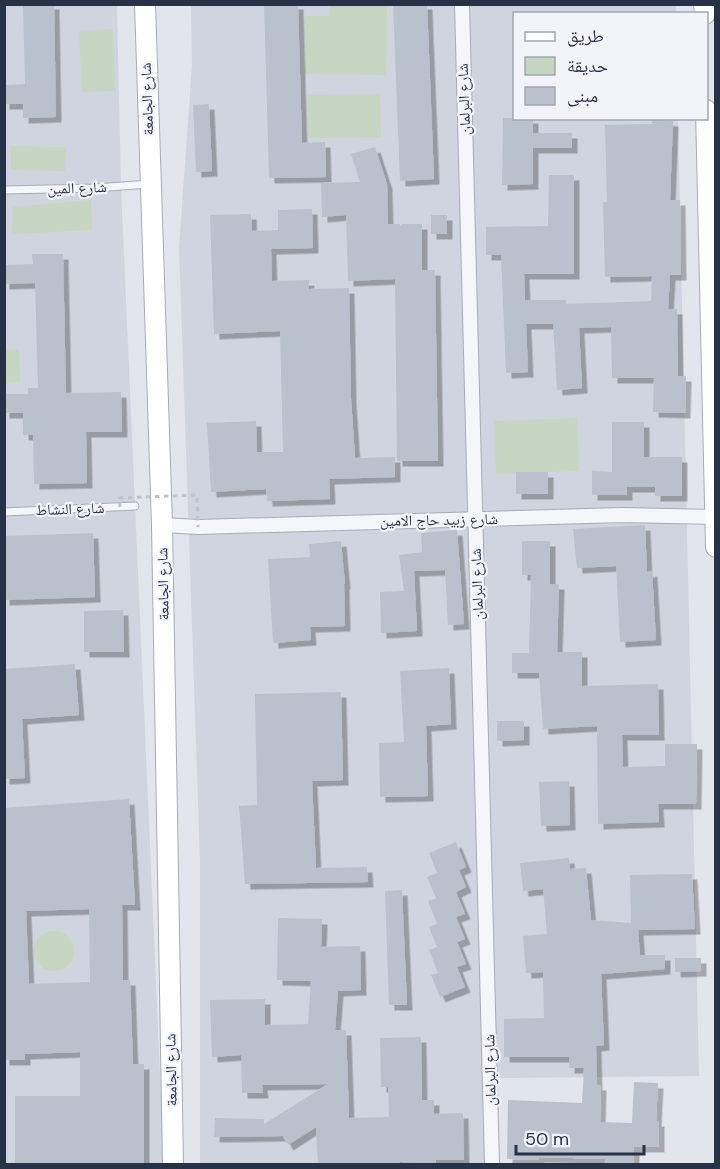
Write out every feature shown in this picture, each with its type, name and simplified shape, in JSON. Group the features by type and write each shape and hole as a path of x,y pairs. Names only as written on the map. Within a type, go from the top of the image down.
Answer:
{"main road":[{"name":"شارع الجامعة","path":"145,4 162,525 173,1164"},
{"path":"706,120 716,547"}],"street":[{"name":"شارع البرلمان","path":"462,4 492,1164"},
{"name":"شارع زبيد حاج الامين","path":"162,525 198,527 622,515 715,517"}],"lane":[{"name":"شارع المين","path":"4,190 150,184"},
{"name":"شارع النشاط","path":"4,512 135,507"}],"path":[{"path":"120,507 119,498 197,495 198,527"}],"shaded area":[{"path":"5,5 117,5 121,186 164,1164 5,1164"},
{"path":"191,5 676,5 676,12 513,12 513,120 678,120 699,1076 496,1078 497,1164 200,1164 200,861 179,247 192,65"}],"green space":[{"path":"330,5 387,5 386,75 305,74 305,16 330,16"},
{"path":"113,29 115,91 82,92 79,31"},
{"path":"380,94 381,137 308,138 307,95"},
{"path":"11,146 66,147 65,171 11,170"},
{"path":"91,200 92,230 12,234 13,207"},
{"path":"19,349 20,382 5,383 5,350"},
{"path":"577,418 579,471 496,474 494,421"},
{"path":"54,931 62,932 68,937 73,943 73,959 68,965 62,970 54,971 46,970 40,965 35,959 34,951 35,943 40,937 46,932"}],"building":[{"path":"23,4 54,4 56,117 23,118 23,104 4,104 4,85 25,84"},
{"path":"264,4 298,4 302,143 325,142 326,177 269,178"},
{"path":"393,4 427,4 434,179 400,181"},
{"path":"209,104 212,171 196,172 193,105"},
{"path":"503,118 533,120 533,133 572,133 572,148 533,148 533,184 502,185"},
{"path":"652,120 673,121 670,200 680,200 681,275 670,275 668,309 677,309 678,376 686,376 685,413 653,412 654,378 612,378 611,327 579,328 582,388 557,390 553,324 526,324 528,372 506,373 501,255 486,255 486,227 548,226 549,175 574,175 574,274 524,274 525,300 566,300 566,304 651,301 652,276 605,277 603,202 607,202 605,125 652,124"},
{"path":"375,147 387,184 388,224 400,224 400,226 402,224 422,224 422,270 435,270 438,461 397,461 395,279 348,281 346,215 322,217 321,183 360,182 351,154"},
{"path":"312,209 313,248 271,249 272,281 309,280 309,289 349,288 351,399 355,458 395,457 395,477 329,479 330,499 267,501 266,489 211,492 207,423 256,421 257,452 283,452 280,331 214,334 210,215 251,214 252,231 278,230 278,210"},
{"path":"431,215 447,215 447,234 431,234"},
{"path":"32,254 63,254 66,393 121,392 122,432 86,432 87,483 34,484 33,435 23,435 23,413 4,413 4,394 28,394 28,388 38,388 35,283 4,284 4,265 33,264"},
{"path":"612,422 644,422 644,457 682,457 682,496 655,496 655,487 627,487 627,495 592,495 592,471 612,472"},
{"path":"516,472 548,472 548,494 516,494"},
{"path":"645,525 647,572 652,571 656,640 620,642 616,566 577,568 573,529"},
{"path":"457,530 464,624 448,625 445,570 414,571 417,631 381,633 380,592 404,591 399,555 422,552 421,533"},
{"path":"93,533 95,597 4,600 4,536"},
{"path":"341,541 345,584 345,626 310,627 311,640 273,643 268,559 310,557 309,544"},
{"path":"522,541 550,541 550,584 559,584 557,652 582,652 582,686 658,684 659,735 622,735 623,767 665,766 665,744 697,744 696,804 658,804 659,822 598,824 597,726 543,729 539,673 512,673 512,653 529,653 531,575 522,575"},
{"path":"123,610 124,652 84,652 84,611"},
{"path":"75,664 79,715 22,719 25,778 4,779 4,669"},
{"path":"449,668 451,724 426,726 428,796 380,797 379,743 404,742 400,671"},
{"path":"341,692 343,780 312,781 316,868 367,867 368,882 245,884 239,806 257,805 255,694"},
{"path":"497,721 524,721 524,740 497,741"},
{"path":"569,781 570,825 541,826 539,782"},
{"path":"129,799 135,905 122,905 123,980 130,980 133,1064 144,1064 144,1164 15,1164 15,1096 80,1096 80,1052 25,1054 25,1060 4,1060 4,808","holes":["89,909 90,982 29,984 26,911"]},
{"path":"456,842 466,867 459,870 466,887 456,892 465,914 456,917 465,939 457,942 466,964 457,967 465,987 440,997 431,975 438,973 429,950 437,947 429,927 437,924 428,901 436,898 427,877 437,873 429,853"},
{"path":"569,858 570,869 586,868 591,920 631,923 630,875 692,874 695,929 638,930 640,955 665,955 665,969 601,974 604,1045 596,1046 597,1085 601,1085 600,1122 632,1123 634,1082 658,1083 656,1121 659,1121 659,1147 634,1147 634,1164 605,1164 605,1159 539,1157 539,1160 507,1159 508,1100 582,1103 584,1068 569,1068 569,1057 504,1057 504,1019 544,1018 543,972 526,973 523,936 547,934 543,889 523,891 520,863"},
{"path":"402,890 407,1005 389,1005 385,891"},
{"path":"278,918 322,919 321,947 360,946 361,990 338,991 335,1030 346,1030 349,1118 389,1117 388,1087 381,1087 380,1038 421,1037 422,1100 434,1100 434,1114 463,1113 464,1160 436,1160 436,1163 400,1162 400,1164 318,1164 316,1127 288,1145 283,1136 214,1137 215,1118 264,1119 264,1124 328,1084 262,1085 263,1093 242,1093 241,1055 212,1057 210,1000 265,999 265,1025 308,1024 311,981 277,980"},
{"path":"675,958 701,958 701,971 675,972"}]}
